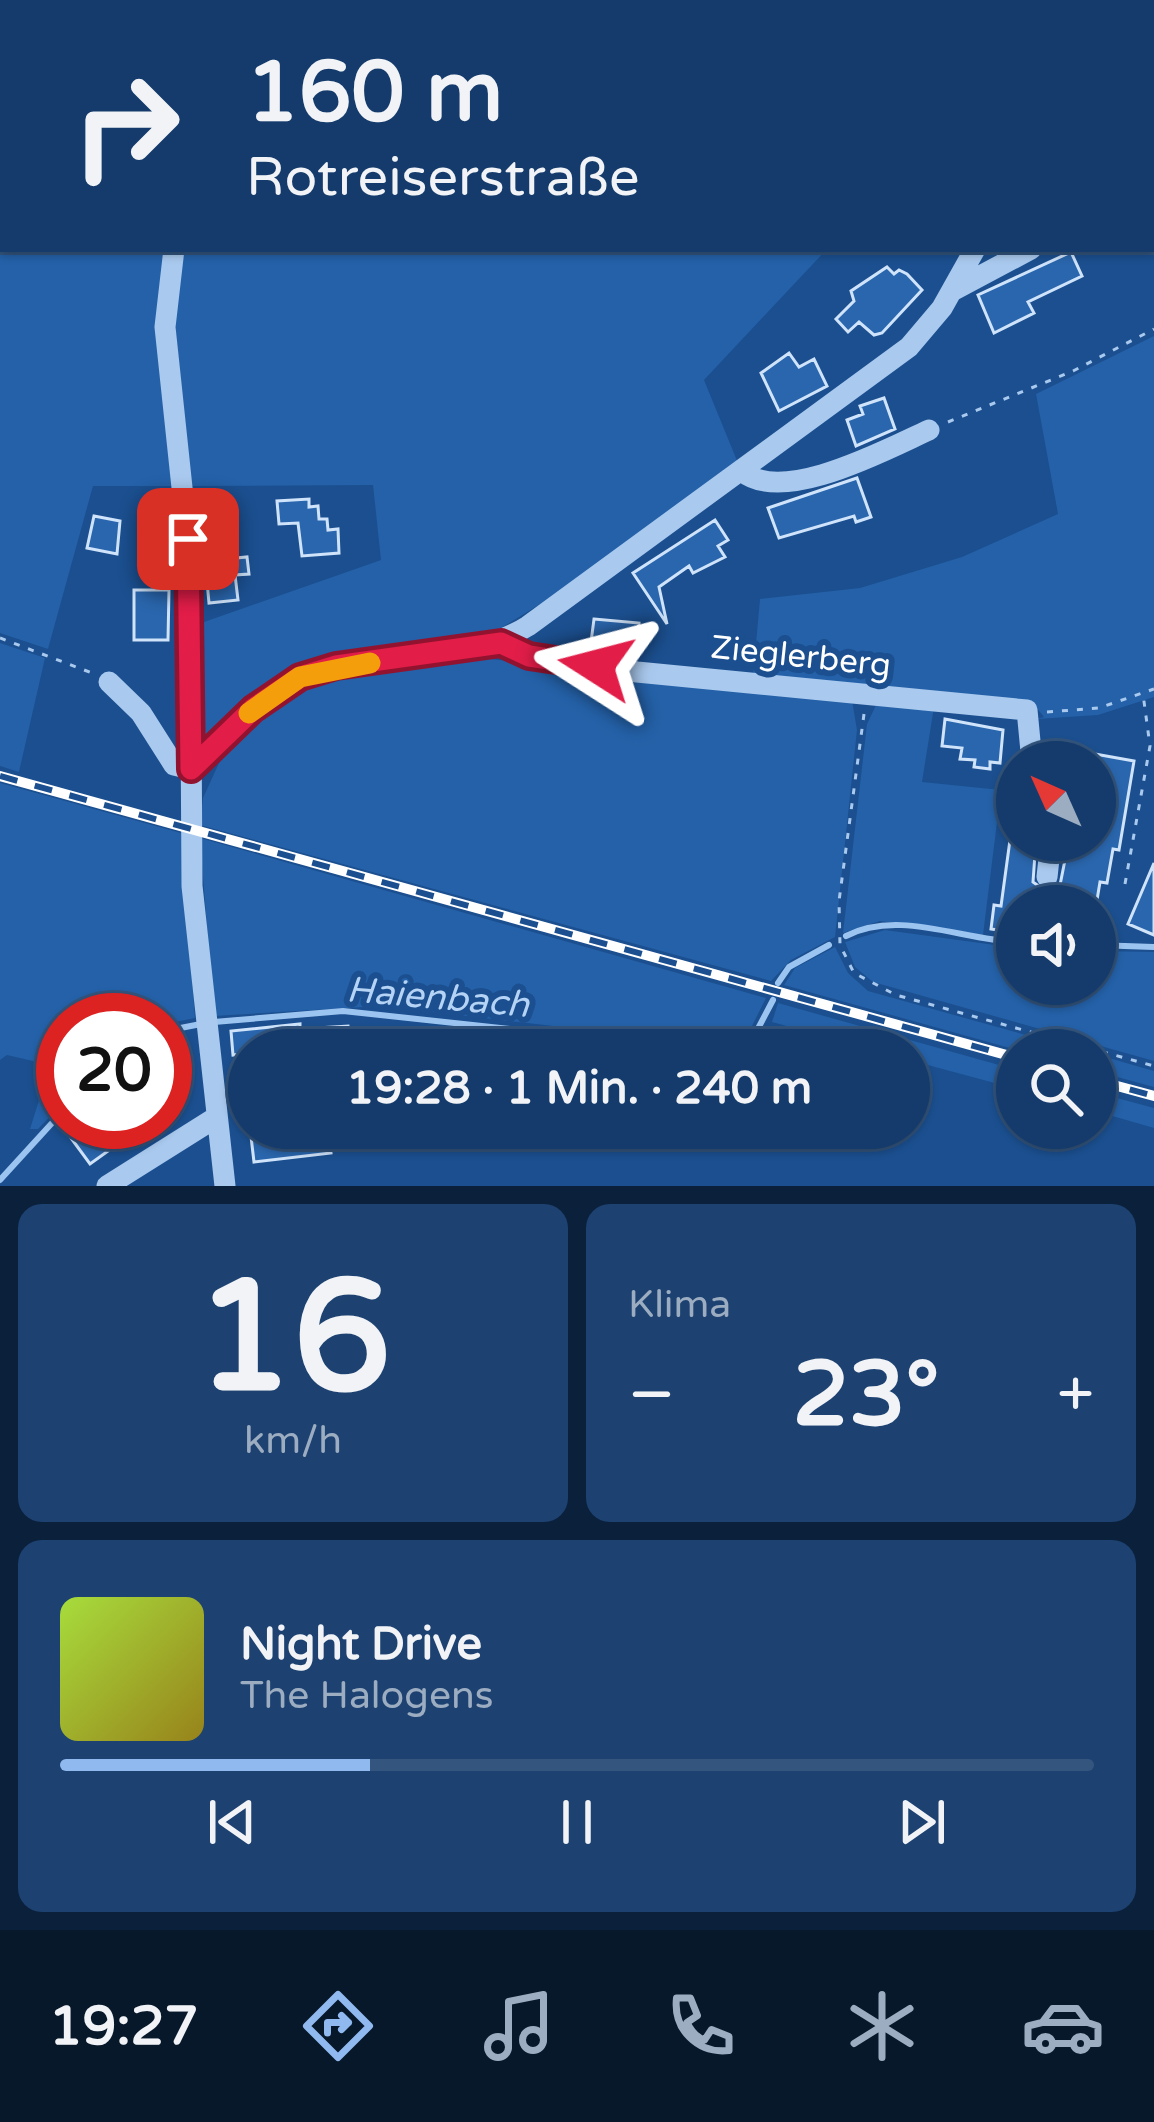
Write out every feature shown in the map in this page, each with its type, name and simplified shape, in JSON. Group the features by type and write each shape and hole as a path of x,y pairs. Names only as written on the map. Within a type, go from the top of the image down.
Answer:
{"street":[{"path":"174,252 165,327 192,616 192,886 225,1186"},
{"name":"Zieglerberg","path":"501,643 909,347 954,290 974,252"},
{"path":"954,290 1025,252"},
{"path":"742,472 761,484 794,481 835,470 929,430"},
{"name":"Zieglerberg","path":"191,769 253,709 300,677 336,666 501,643 554,661 1027,710"},
{"path":"109,682 141,713 174,765 191,769"},
{"path":"1027,710 1030,741"},
{"path":"1047,878 1049,861"},
{"path":"107,1186 215,1118"}],"path":[{"path":"929,430 1073,371 1154,329"},
{"path":"0,638 109,682"},
{"path":"1027,710 1099,708 1154,689"},
{"path":"865,694 839,901 840,945 854,973 882,991 1154,1066"},
{"path":"1125,884 1150,746 1143,694"}],"shaded area":[{"path":"0,252 166,252 174,486 93,486 48,649 0,633"},
{"path":"182,252 824,252 704,380 738,463 555,595 491,634 260,693 209,738 202,733 199,628 204,622 381,560 373,485 191,486 173,303"},
{"path":"1154,336 1154,697 1098,715 1037,719 1044,717 1035,706 753,677 760,599 860,588 962,557 1058,514 1036,394"},
{"path":"0,643 45,658 19,772 0,766"},
{"path":"481,658 852,700 857,730 835,937 791,960 771,981 200,825 203,798 219,763 282,695 332,675"},
{"path":"877,703 934,707 922,782 996,789 996,830 983,935 880,921 843,933 867,724"},
{"path":"0,783 181,833 195,1018 192,993 36,993 36,1062 7,1055 0,1060"},
{"path":"200,838 766,998 750,1029 578,1029 381,1006 214,1016"},
{"path":"885,930 996,945 996,1005 1116,1005 1116,951 1154,952 1154,1061 1116,1050 1116,1029 1040,1029 873,982 855,967 845,942"},
{"path":"835,947 848,973 868,991 1005,1029 996,1029 996,1044 784,985 795,968"},
{"path":"778,1003 871,1029 798,1029 772,1022"},
{"path":"930,1046 996,1064 996,1083 930,1066"},
{"path":"1116,1060 1154,1071 1154,1087 1116,1077"},
{"path":"1116,1098 1154,1108 1154,1128 1116,1117"}],"building":[{"path":"1071,252 1082,276 1028,302 1034,313 994,333 978,295"},
{"path":"887,267 894,274 899,270 907,274 922,290 882,333 874,335 859,322 848,332 836,319 854,301 851,291"},
{"path":"789,353 799,367 814,359 827,386 779,411 761,373"},
{"path":"884,398 895,429 856,446 847,420 863,414 860,406"},
{"path":"857,478 871,517 856,522 854,516 779,538 768,508"},
{"path":"309,499 309,507 318,506 319,519 327,519 328,530 338,529 339,553 302,556 298,523 279,524 277,501"},
{"path":"94,516 120,521 117,554 87,548"},
{"path":"715,520 728,540 718,546 725,557 693,573 689,566 659,587 667,624 633,573"},
{"path":"247,557 249,574 235,575 238,600 209,603 205,561"},
{"path":"134,590 169,590 168,640 134,640"},
{"path":"594,619 639,623 637,648 599,651 600,643 591,642"},
{"path":"945,719 1003,730 1002,741 996,741 996,763 990,762 990,769 974,767 975,760 960,759 962,748 942,746"},
{"path":"1116,758 1134,761 1116,850"},
{"path":"1007,861 1034,861 1033,882 1037,885 1004,885"},
{"path":"1065,861 1111,861 1107,883 1060,885"},
{"path":"1154,863 1154,935 1128,924"},
{"path":"300,1024 300,1029 251,1029"},
{"path":"79,1149 111,1149 90,1164"},
{"path":"252,1149 331,1149 331,1153 254,1162"}],"waterway":[{"name":"Haienbach","path":"846,936 887,925 996,940"},
{"name":"Haienbach","path":"778,983 789,967 829,945"},
{"name":"Haienbach","path":"1116,946 1154,947"},
{"name":"Haienbach","path":"758,1029 773,1000"},
{"name":"Haienbach","path":"214,1022 343,1011 510,1029"},
{"name":"Haienbach","path":"192,1026 201,1024"},
{"name":"Haienbach","path":"0,1180 36,1141"}],"railway":[{"path":"0,776 996,1052"},
{"path":"1116,1086 1154,1096"}],"slow traffic":[{"path":"249,713 300,677 336,666 370,663"}],"route":[{"path":"188,539 191,769 276,690 336,666 501,643 529,656 596,666"}]}
